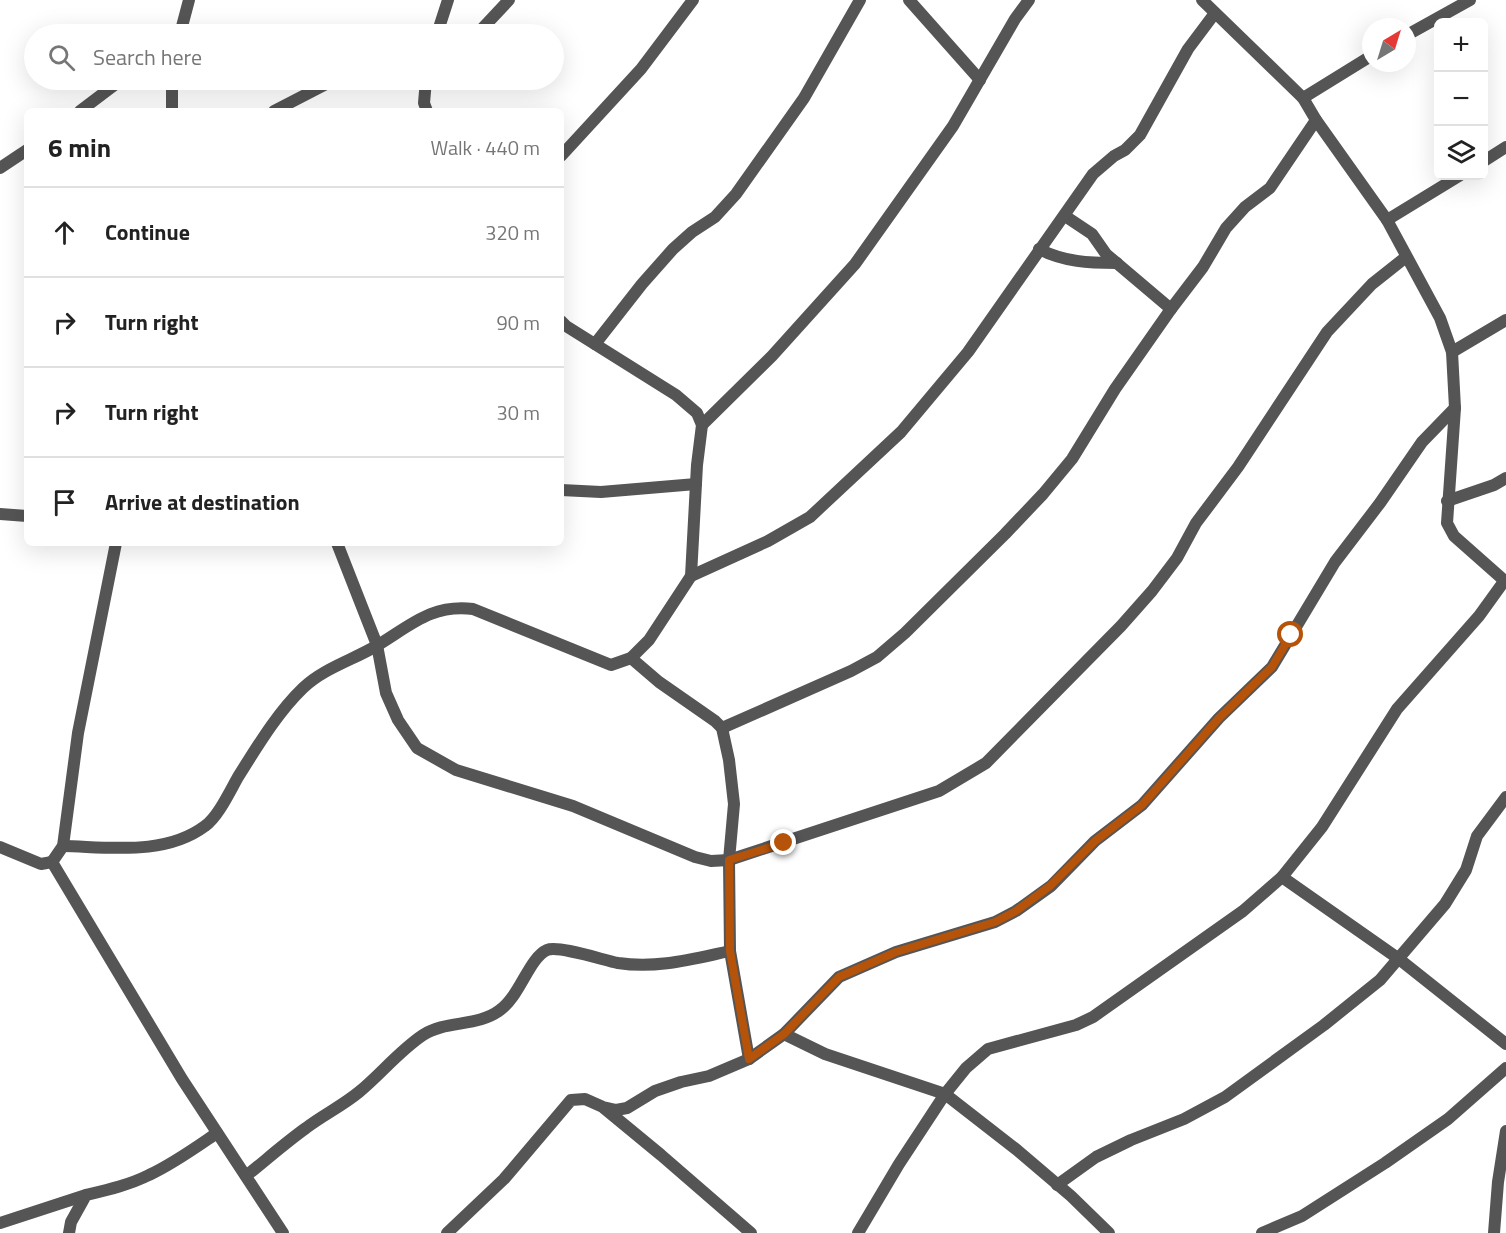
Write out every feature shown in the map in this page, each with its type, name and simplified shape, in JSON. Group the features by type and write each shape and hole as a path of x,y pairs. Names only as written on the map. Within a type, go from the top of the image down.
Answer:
{"street":[{"path":"183,24 189,0"},
{"path":"440,24 448,0"},
{"path":"486,24 509,0"},
{"path":"564,153 641,69 693,0"},
{"path":"595,344 673,249 692,232 715,217 736,194 804,98 860,0"},
{"path":"909,0 980,80"},
{"path":"702,425 772,356 855,264 953,126 1015,19 1029,0"},
{"path":"858,1233 899,1164 945,1094 966,1068 988,1049 1076,1025 1093,1017 1119,1001 1144,980 1243,911 1282,877 1322,827 1398,709 1479,616 1505,581 1454,536 1447,523 1455,408 1452,352 1440,318 1387,220 1303,98 1202,0"},
{"path":"1416,30 1470,0"},
{"path":"691,576 768,541 810,517 901,432 968,352 1093,174 1125,150 1140,135 1188,49 1215,13"},
{"path":"1303,98 1362,62"},
{"path":"84,108 108,90"},
{"path":"172,90 172,108"},
{"path":"280,108 315,90"},
{"path":"425,90 426,108"},
{"path":"722,728 878,657 905,633 1043,494 1071,459 1114,388 1203,267 1226,228 1245,207 1270,188 1316,120"},
{"path":"1488,158 1506,147"},
{"path":"0,168 24,152"},
{"path":"1387,220 1452,180"},
{"path":"1065,216 1092,234 1106,254 1171,309"},
{"path":"1040,249 1054,256 1086,263 1117,263"},
{"path":"339,546 377,645 386,693 398,720 417,748 456,770 573,806 694,857 711,861 729,860 939,791 986,763 1121,626 1152,591 1177,558 1196,523 1238,467 1327,332 1372,284 1406,257"},
{"path":"1452,352 1506,320"},
{"path":"63,846 141,848 182,839 207,826 250,758 281,714 303,688 334,667 377,645 412,622 439,610 458,607 473,609 611,665 631,658 649,639 691,576 702,425 697,413 676,395 564,324"},
{"path":"447,1233 504,1179 571,1100 585,1099 616,1110 627,1108 656,1091 681,1082 709,1076 749,1059 784,1034 839,977 896,952 995,922 1016,911 1050,886 1095,841 1142,805 1219,718 1272,667 1335,562 1380,503 1422,442 1455,408"},
{"path":"1447,501 1494,485 1506,478"},
{"path":"564,490 601,492 696,484"},
{"path":"0,514 24,516"},
{"path":"0,848 41,864 52,862 63,846 78,733 115,546"},
{"path":"631,658 659,682 722,728 729,760 734,804 729,860 730,951 749,1059"},
{"path":"1057,1185 1096,1157 1184,1119 1225,1097 1324,1025 1380,980 1445,904 1466,870 1477,836 1506,797"},
{"path":"52,862 182,1080 283,1233"},
{"path":"1282,877 1399,959 1506,1044"},
{"path":"246,1176 307,1127 360,1091 401,1052 424,1034 436,1028 477,1020 500,1011 515,995 535,959 548,949 560,949 617,963 647,966 730,951"},
{"path":"784,1034 825,1054 945,1094 1017,1150 1109,1233"},
{"path":"1262,1233 1302,1216 1385,1162 1448,1119 1506,1068"},
{"path":"603,1107 751,1233"},
{"path":"1494,1233 1498,1182 1506,1131"},
{"path":"0,1223 148,1176 217,1133"},
{"path":"69,1233 71,1222 86,1195"}],"route":[{"path":"784,843 729,860 730,951 749,1059 784,1034 839,977 896,952 995,922 1016,911 1050,886 1095,841 1142,805 1219,718 1272,667 1291,635"}]}
